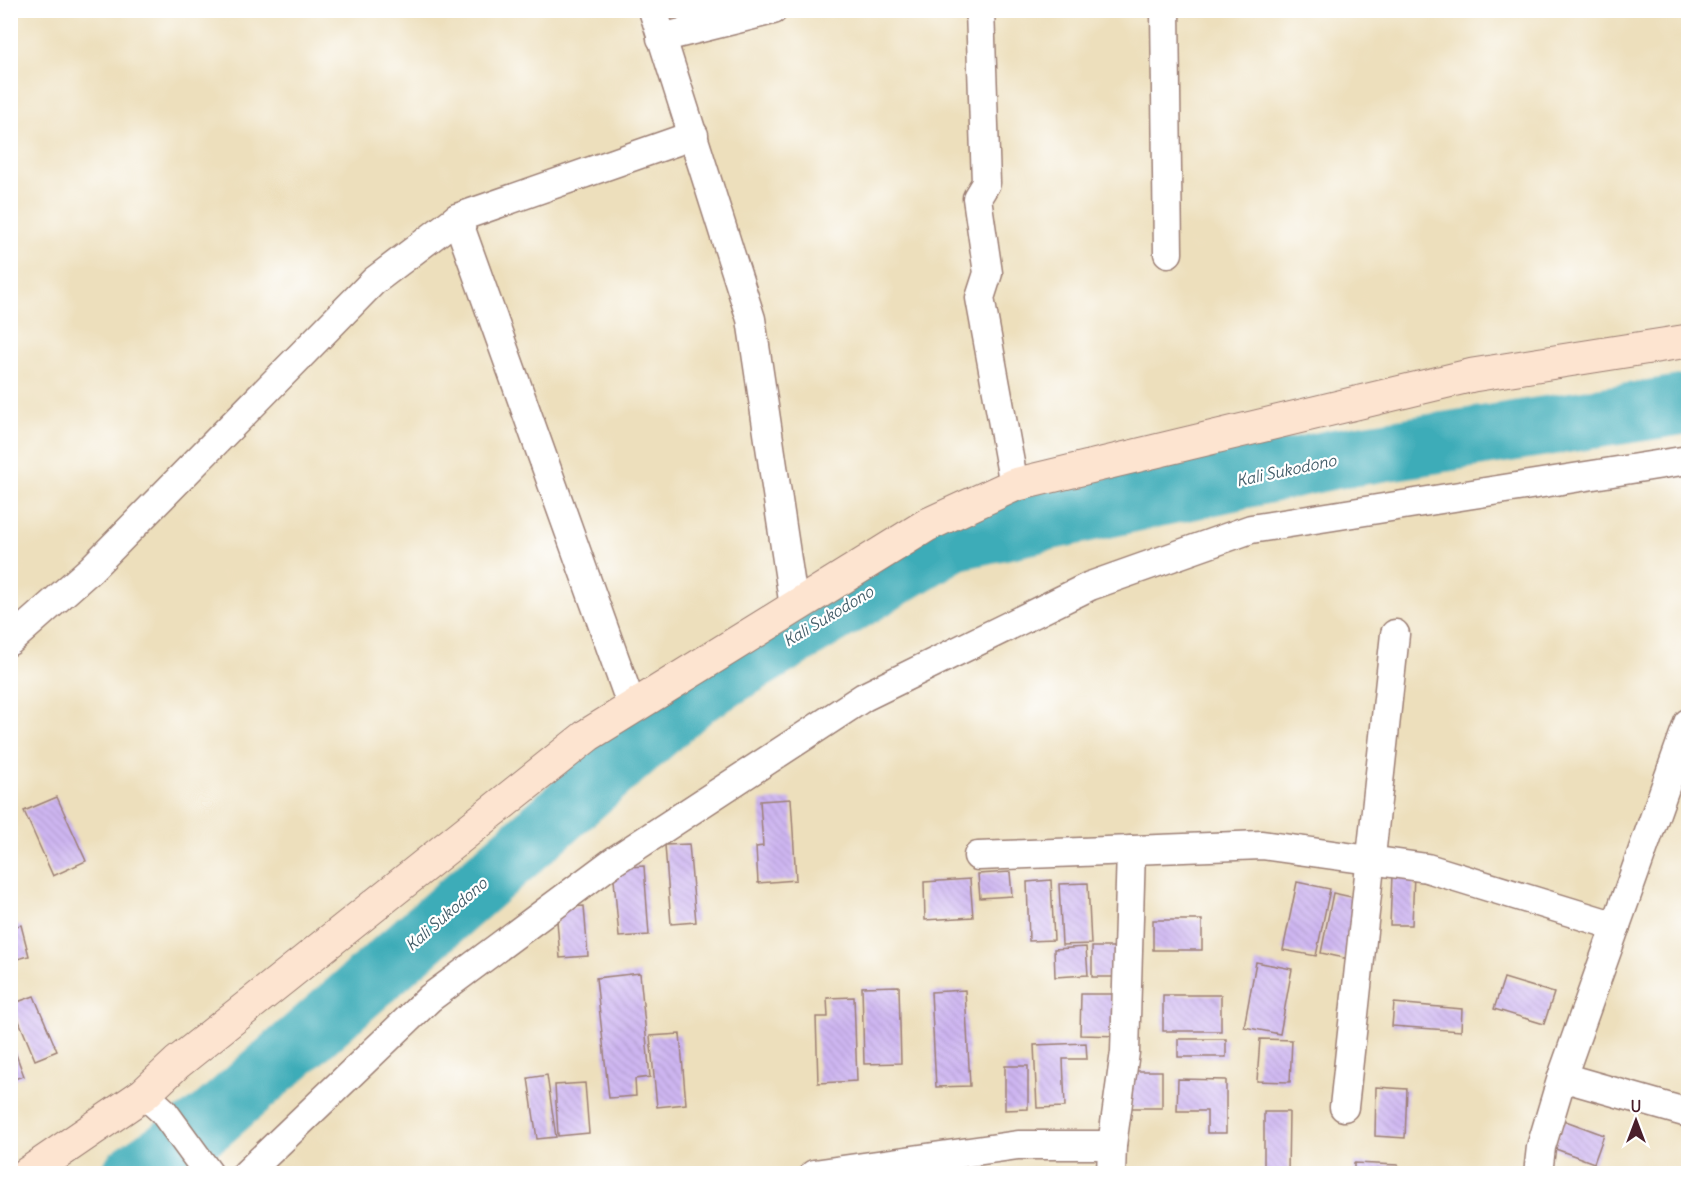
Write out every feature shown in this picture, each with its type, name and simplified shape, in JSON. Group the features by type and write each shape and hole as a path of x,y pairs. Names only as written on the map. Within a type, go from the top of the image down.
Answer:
{"street":[{"path":"653,10 751,319 794,607"},
{"path":"662,38 773,10"},
{"path":"980,10 986,183 977,198 988,273 980,298 1014,485"},
{"path":"1165,10 1167,253"},
{"path":"10,641 91,569 374,281 457,218 694,135"},
{"path":"457,218 632,707"},
{"path":"27,1173 153,1103 177,1063 588,735 927,525 1014,485 1473,375 1689,341"},
{"path":"246,1173 430,998 614,861 864,697 1090,586 1251,529 1689,460"},
{"path":"1344,1107 1395,634"},
{"path":"1538,1173 1541,1147 1562,1077 1689,723"},
{"path":"978,856 1262,845 1426,868 1616,926"},
{"path":"1111,1173 1112,1145 1125,1052 1131,850"},
{"path":"1562,1077 1689,1113"},
{"path":"153,1103 209,1173"},
{"path":"814,1173 1018,1145 1112,1145"}],"building":[{"path":"57,797 86,861 53,876 24,811"},
{"path":"791,799 796,880 758,883 756,847 763,846 760,801"},
{"path":"689,844 696,922 671,924 665,845"},
{"path":"644,866 649,935 619,937 613,868"},
{"path":"1010,872 1012,896 980,898 978,874"},
{"path":"1392,874 1414,874 1412,925 1390,925"},
{"path":"970,879 973,917 925,920 924,882"},
{"path":"1051,880 1054,940 1029,941 1027,882"},
{"path":"1297,882 1330,889 1316,956 1283,950"},
{"path":"1088,883 1091,944 1062,945 1059,884"},
{"path":"1333,893 1361,899 1349,959 1321,953"},
{"path":"584,906 588,956 560,958 556,908"},
{"path":"1153,920 1202,920 1202,950 1153,950"},
{"path":"21,925 29,956 10,961 10,927"},
{"path":"1086,947 1088,975 1055,977 1054,949"},
{"path":"1092,947 1123,947 1123,977 1092,977"},
{"path":"1256,962 1292,969 1280,1034 1244,1027"},
{"path":"640,973 650,1077 635,1079 636,1096 609,1098 596,978"},
{"path":"1504,978 1554,993 1544,1024 1494,1009"},
{"path":"899,986 901,1063 864,1064 862,987"},
{"path":"965,990 970,1086 936,1087 931,992"},
{"path":"1081,994 1122,994 1122,1036 1080,1035"},
{"path":"1163,995 1221,995 1221,1031 1163,1031"},
{"path":"34,996 57,1051 35,1060 12,1004"},
{"path":"854,997 857,1081 818,1083 816,1017 828,1017 827,998"},
{"path":"1394,1003 1462,1009 1461,1031 1392,1026"},
{"path":"680,1034 686,1104 657,1107 650,1036"},
{"path":"10,1038 24,1076 10,1080"},
{"path":"1178,1039 1226,1039 1226,1057 1178,1057"},
{"path":"1260,1039 1292,1040 1290,1082 1257,1081"},
{"path":"1086,1043 1087,1059 1063,1059 1065,1107 1037,1108 1034,1045"},
{"path":"1005,1066 1028,1066 1028,1109 1005,1110"},
{"path":"1130,1071 1162,1071 1162,1108 1130,1108"},
{"path":"547,1075 556,1137 537,1139 528,1078"},
{"path":"1178,1079 1226,1080 1226,1133 1207,1133 1207,1111 1177,1111"},
{"path":"585,1083 589,1133 558,1136 555,1085"},
{"path":"1376,1087 1407,1089 1405,1138 1375,1136"},
{"path":"1264,1112 1289,1112 1288,1174 1264,1174"},
{"path":"1563,1120 1604,1135 1594,1163 1553,1148"},
{"path":"1354,1163 1398,1165 1398,1174 1354,1174"},
{"path":"1576,1167 1591,1173 1591,1174 1573,1174"}],"waterway":[{"name":"Kali Sukodono","path":"132,1174 210,1122 695,696 953,541 1335,459 1688,404"}]}
